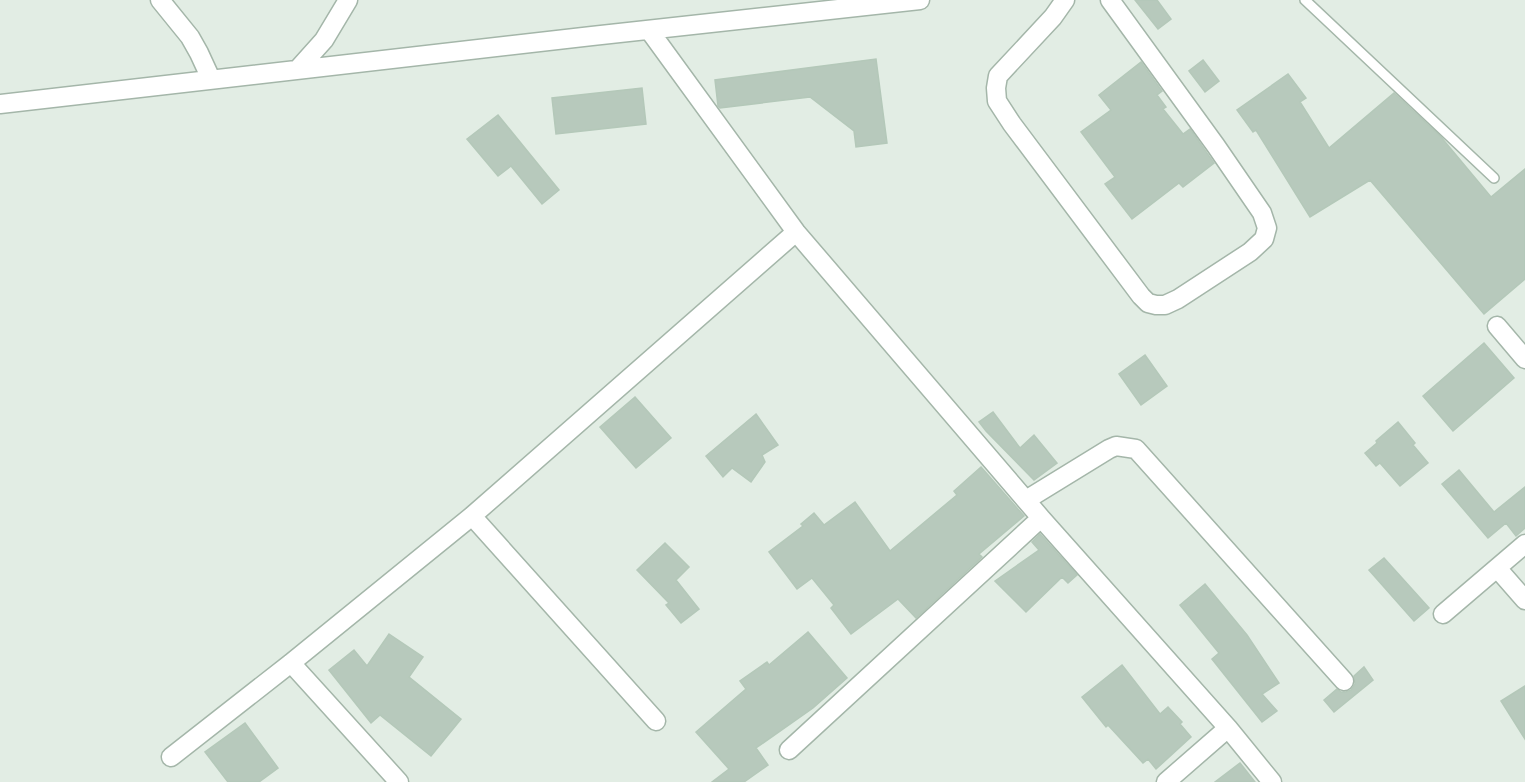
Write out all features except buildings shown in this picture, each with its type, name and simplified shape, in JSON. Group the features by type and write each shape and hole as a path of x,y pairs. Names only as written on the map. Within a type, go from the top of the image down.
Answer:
{"street":[{"path":"160,0 190,38 211,79"},
{"path":"298,69 324,40 348,0"},
{"path":"0,104 920,0"},
{"path":"1065,0 1053,17 998,76 997,101 1052,179 1141,296 1148,303 1165,305 1250,252 1264,239 1267,228 1262,213 1216,146 1110,0"},
{"path":"650,30 796,232 1041,518 1228,728 1272,782"},
{"path":"171,757 472,516 796,232"},
{"path":"1497,326 1525,359"},
{"path":"1026,500 1109,449 1116,446 1136,449 1344,681"},
{"path":"472,516 656,721"},
{"path":"789,750 1041,518"},
{"path":"1443,614 1525,544"},
{"path":"1497,568 1525,600"},
{"path":"291,663 399,782"},
{"path":"1166,782 1228,728"}],"lane":[{"path":"1305,0 1494,178"}]}
